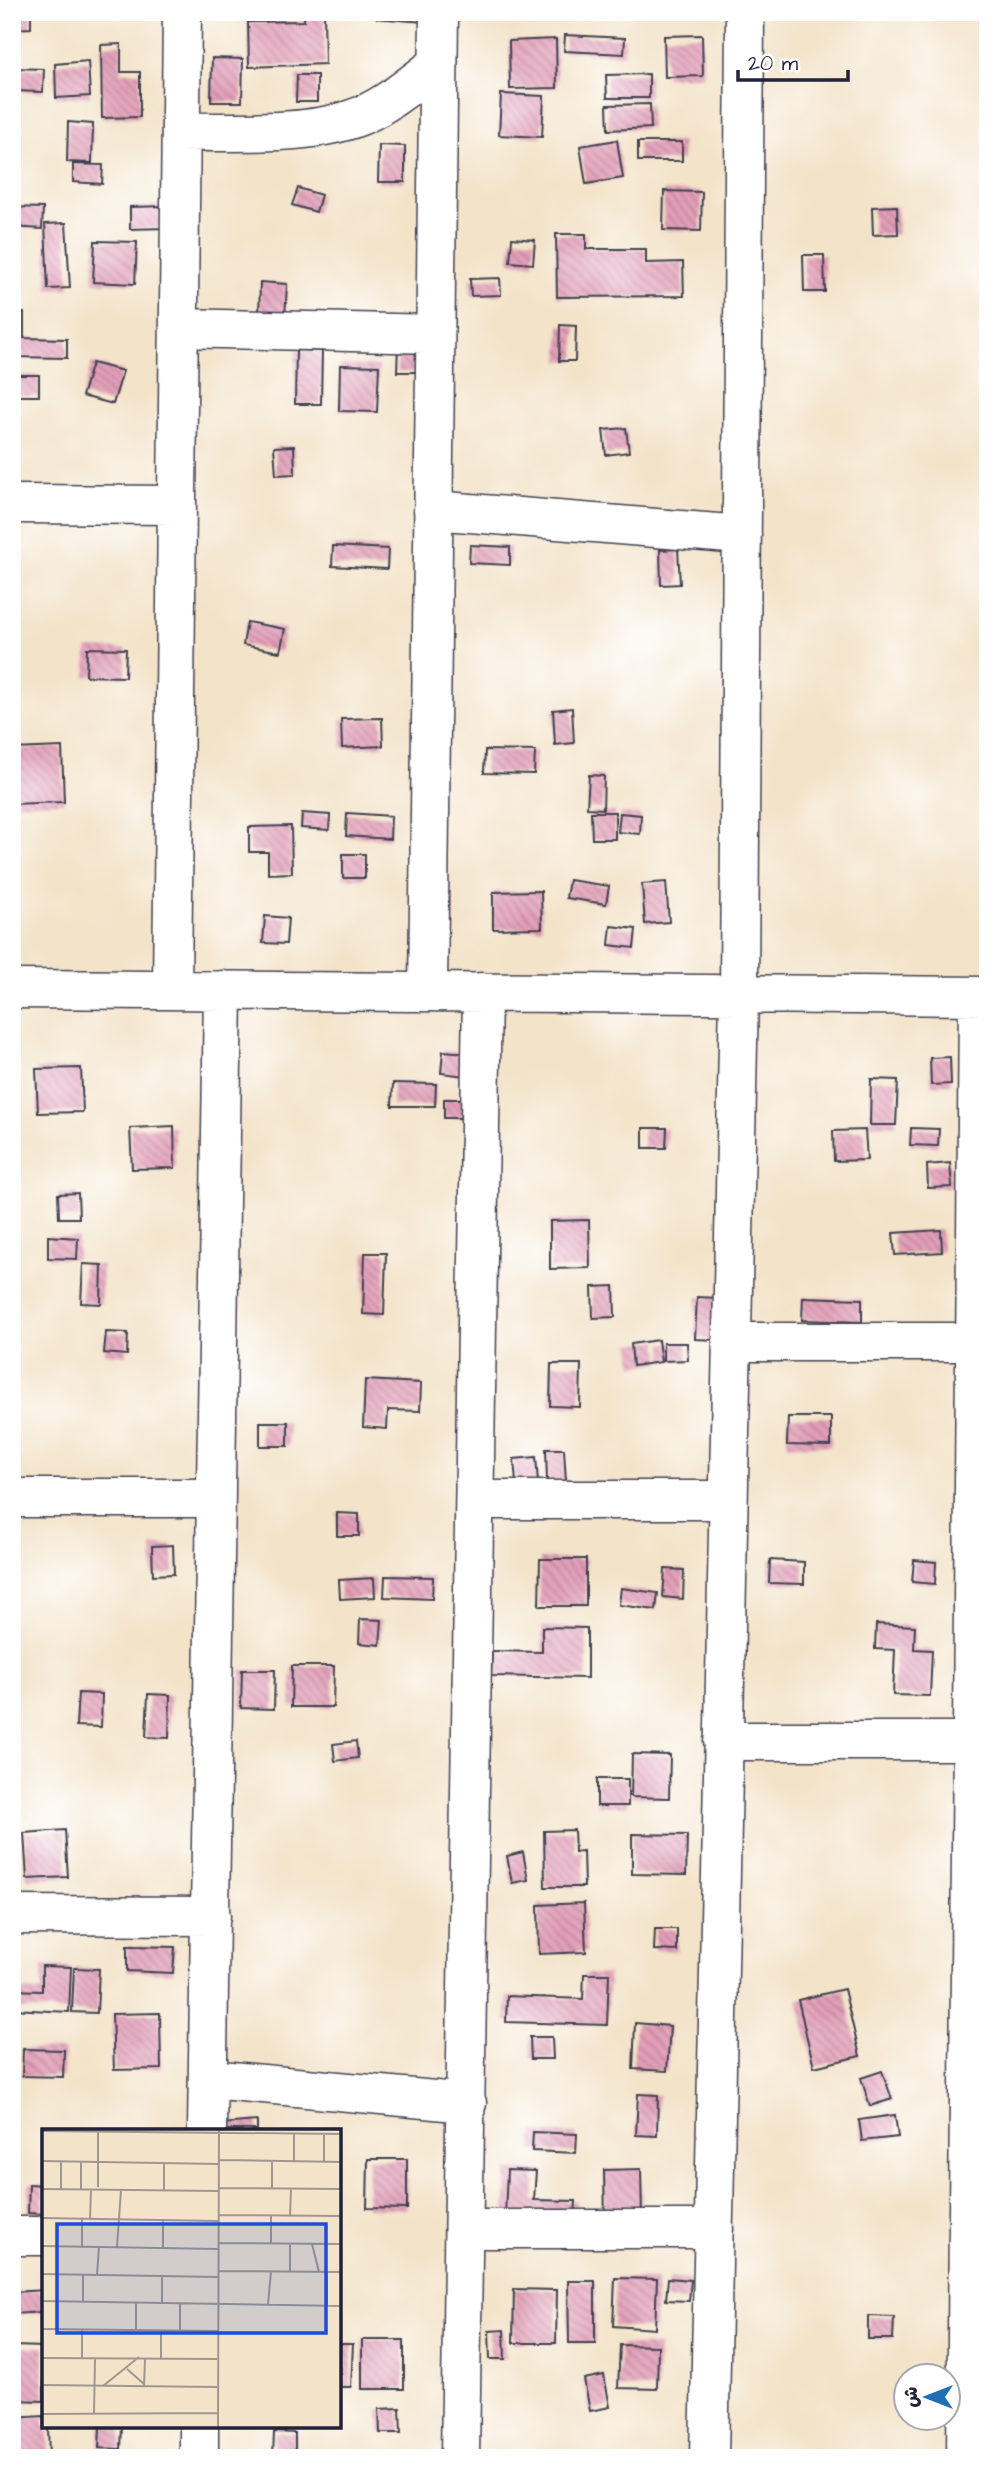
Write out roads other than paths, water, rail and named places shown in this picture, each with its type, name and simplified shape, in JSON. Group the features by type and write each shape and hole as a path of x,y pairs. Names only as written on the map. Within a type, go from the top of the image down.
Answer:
{"street":[{"path":"172,990 182,12"},
{"path":"428,992 439,12"},
{"path":"709,2458 738,994 745,12"},
{"path":"181,132 317,128 354,119 388,100 438,64"},
{"path":"179,328 435,334"},
{"path":"12,504 177,505"},
{"path":"433,510 742,535"},
{"path":"12,989 983,996 975,1342 981,1516 972,1741 978,2240 966,2458"},
{"path":"208,2129 223,990"},
{"path":"460,2458 482,992"},
{"path":"732,1342 975,1342"},
{"path":"12,1498 215,1498"},
{"path":"475,1500 728,1500"},
{"path":"723,1741 972,1741"},
{"path":"12,1915 211,1916"},
{"path":"210,2078 467,2103"},
{"path":"464,2229 714,2229"},
{"path":"12,2236 42,2236"},
{"path":"199,2458 200,2428"}]}
